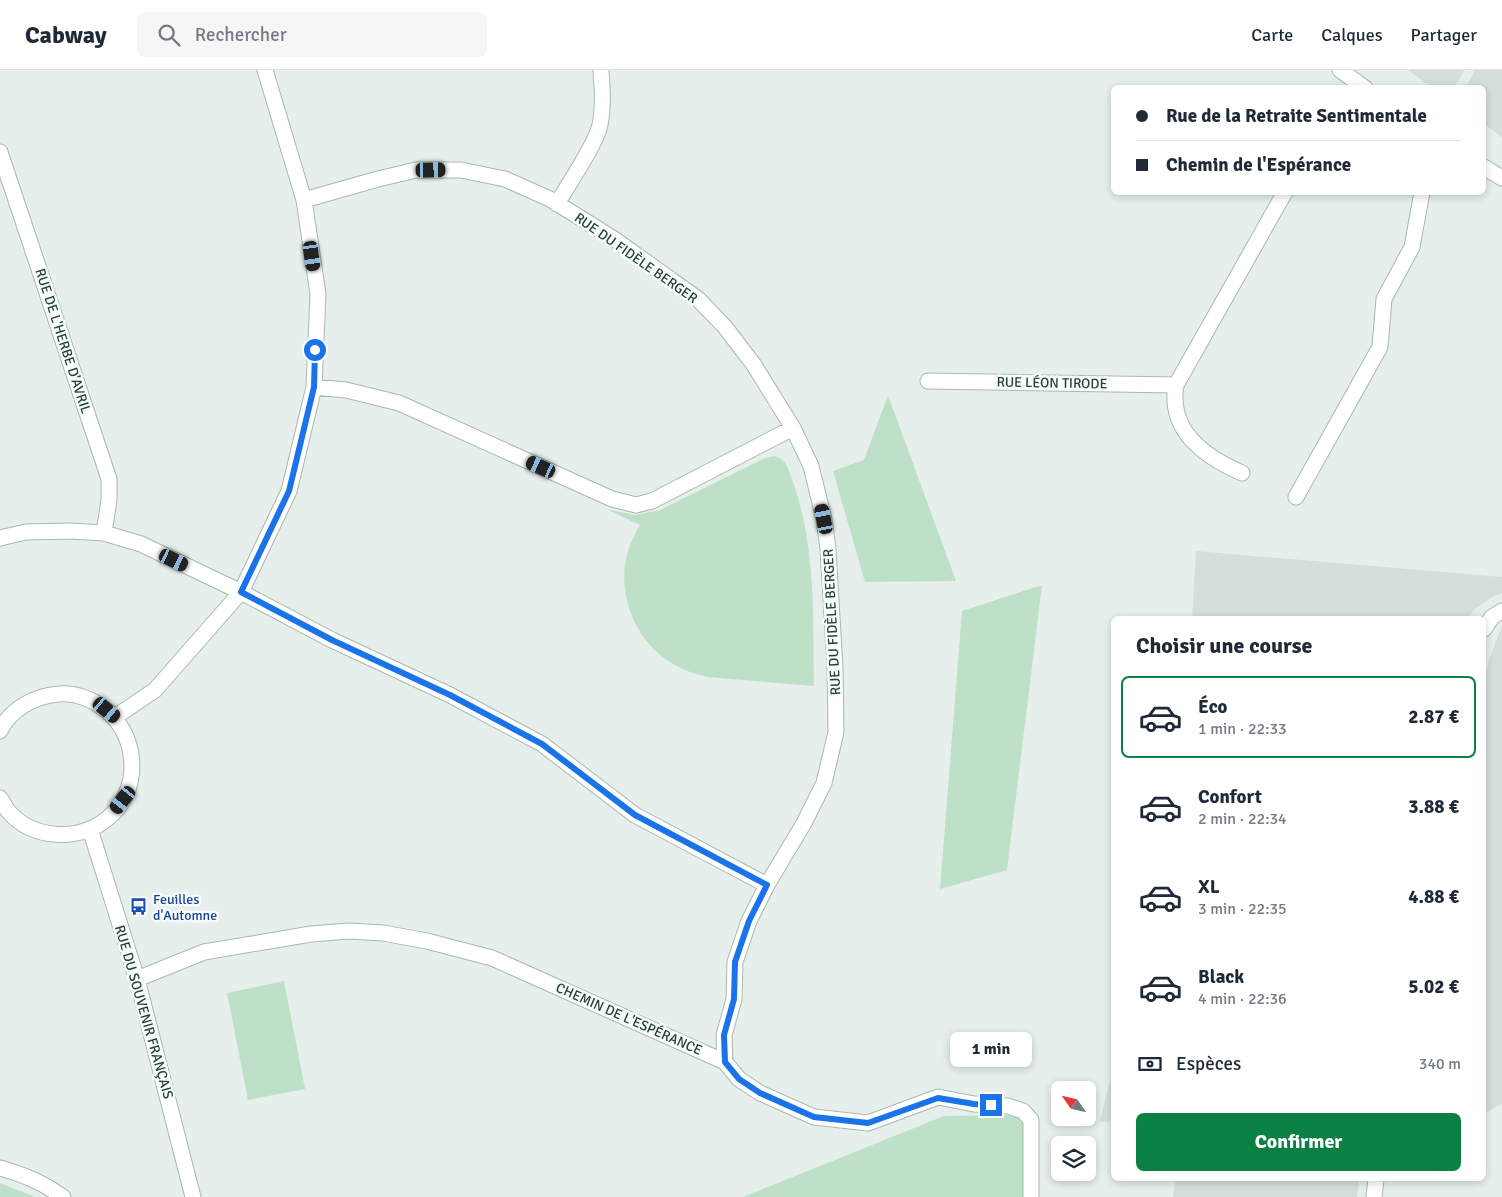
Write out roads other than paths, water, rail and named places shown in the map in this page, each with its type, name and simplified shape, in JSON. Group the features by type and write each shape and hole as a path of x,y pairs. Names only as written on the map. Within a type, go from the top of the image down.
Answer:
{"street":[{"path":"115,717 155,690 241,592 289,491 314,387 318,294 304,200 265,70"},
{"path":"557,204 593,142 600,126 603,102 601,70"},
{"path":"1346,78 1359,85"},
{"name":"RUE DE L'HERBE D'AVRIL","path":"0,152 109,479 109,500 104,533"},
{"path":"1486,169 1502,178"},
{"name":"RUE DU FIDÈLE BERGER","path":"304,200 416,170 461,170 505,179 557,204 614,239 698,299 725,327 754,365 793,428 811,466 824,519 828,549 835,668 836,732 824,783 804,823 767,885 749,921 735,962 734,999 724,1035 725,1062"},
{"path":"1242,473 1220,464 1189,438 1182,427 1174,398 1176,385 1283,195"},
{"path":"1296,496 1380,347 1384,299 1412,247 1421,195"},
{"name":"RUE LÉON TIRODE","path":"928,381 1176,385"},
{"path":"314,387 346,390 399,402 612,499 636,504 652,501 793,428"},
{"path":"0,538 26,532 70,531 104,533 141,544 241,592 332,640 450,695 542,744 635,815 767,885"},
{"path":"1486,627 1492,617 1502,612"},
{"path":"0,731 3,725 19,708 40,697 60,693 81,696 99,704 115,717 127,736 132,758 131,780 123,800 109,818 90,829 68,835 46,834 25,825 8,811 0,798"},
{"name":"RUE DU SOUVENIR FRANÇAIS","path":"90,829 137,979 193,1197"},
{"name":"CHEMIN DE L'ESPÉRANCE","path":"137,979 204,952 311,934 349,931 383,933 427,941 492,958 725,1062 739,1079 760,1093 814,1117 868,1123 938,1098 974,1104 1008,1106 1023,1111 1031,1120 1031,1197"},
{"path":"0,1168 49,1187 63,1197"},
{"path":"1374,1197 1376,1181"}],"place":[{"name":"Feuilles d'Automne","path":"139,907"}]}
